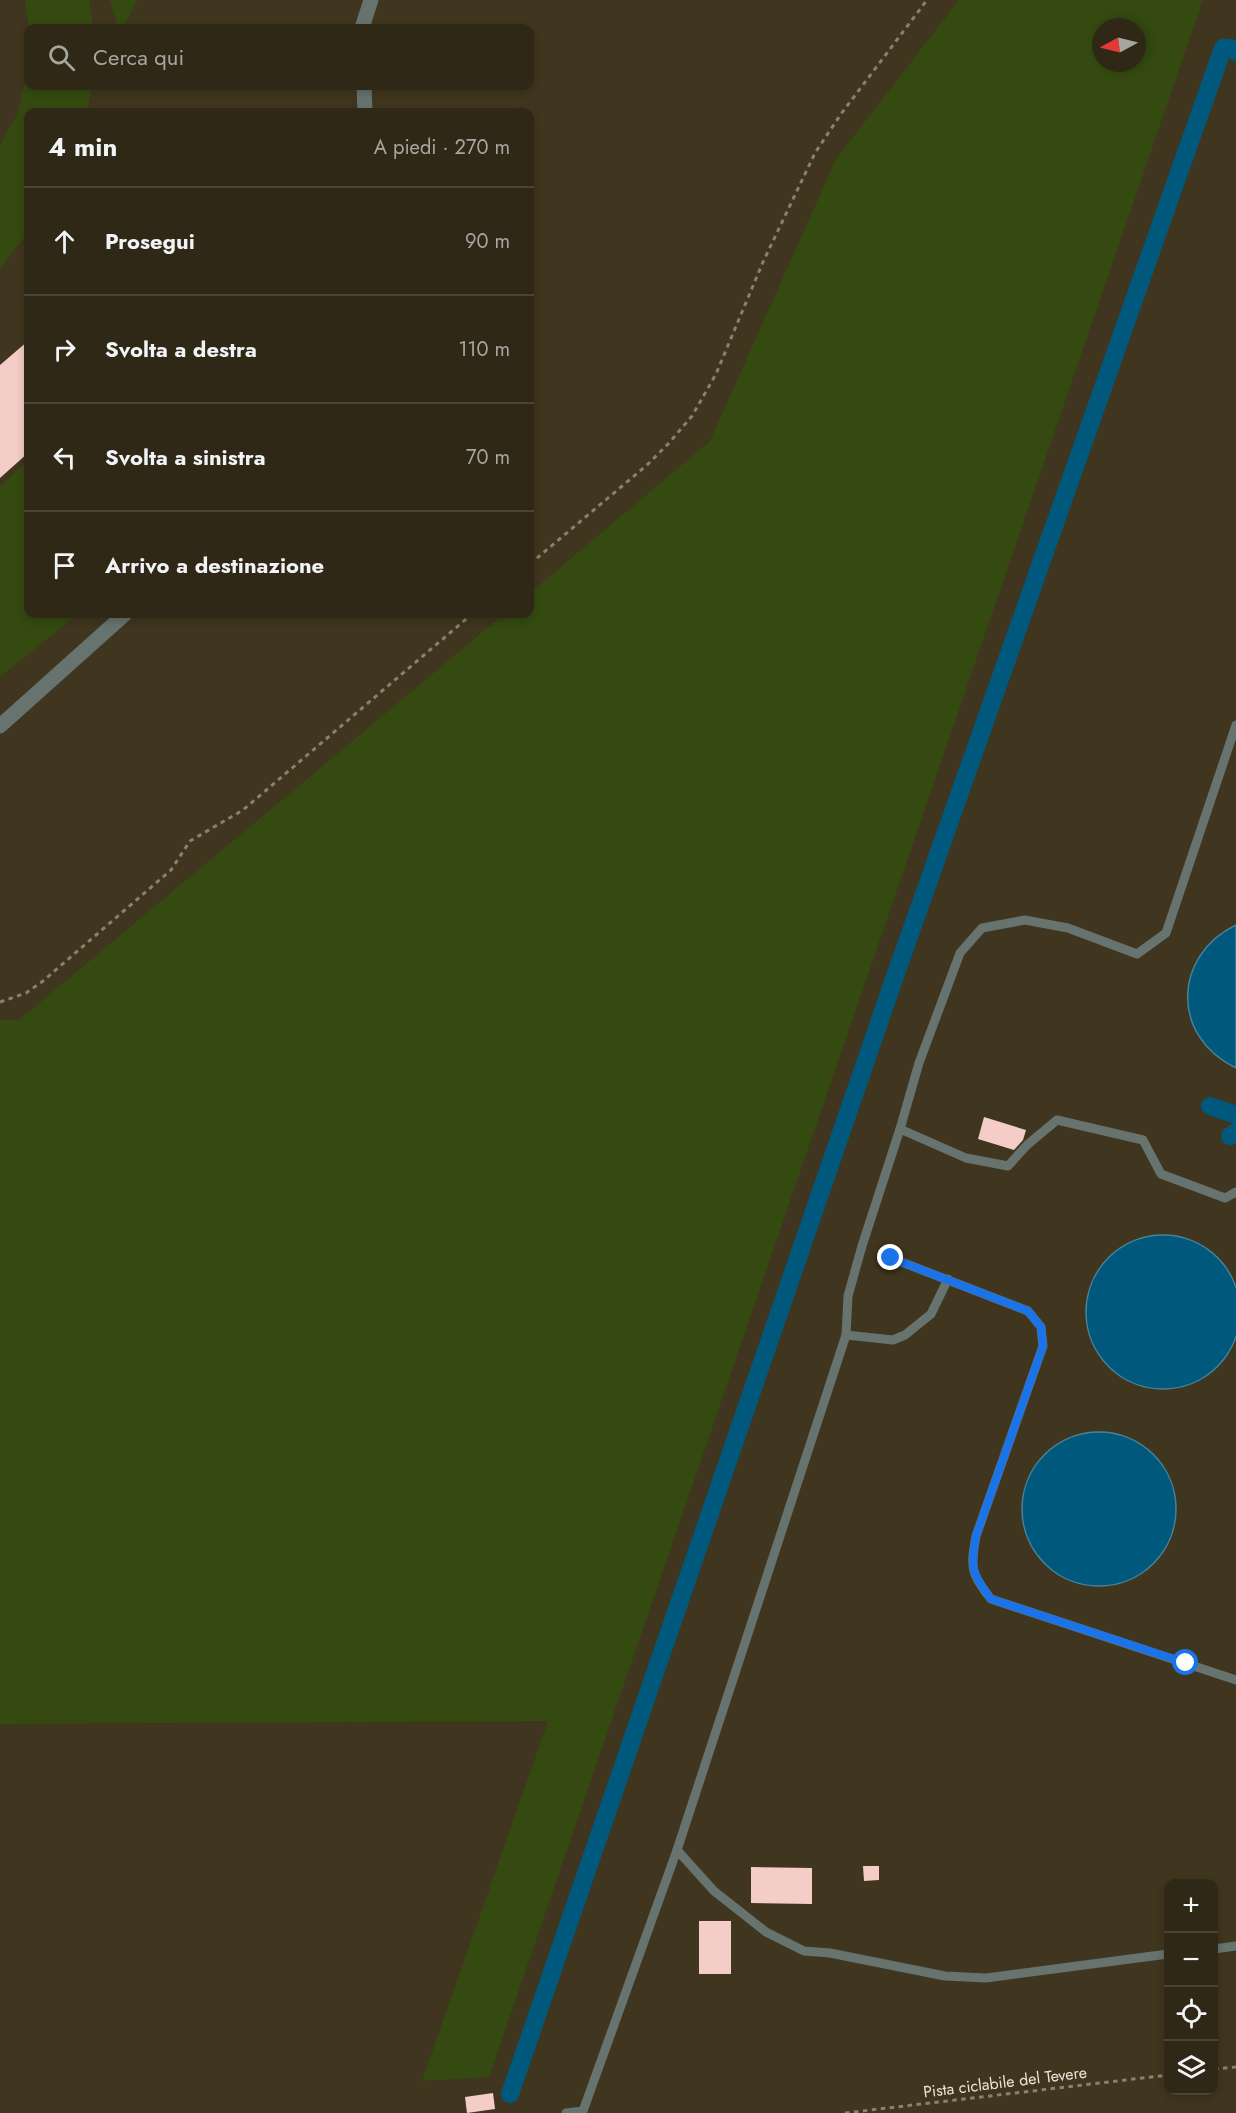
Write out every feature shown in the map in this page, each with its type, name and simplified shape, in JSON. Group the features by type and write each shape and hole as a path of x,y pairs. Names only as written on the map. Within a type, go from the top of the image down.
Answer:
{"street":[{"path":"359,0 362,24"},
{"path":"363,24 371,0"},
{"path":"364,90 365,108"},
{"path":"0,726 121,618"}],"lane":[{"path":"566,2113 583,2111 677,1850 846,1335 848,1296 919,1063 960,953 982,928 1025,920 1068,928 1137,954 1166,933 1236,725"},
{"path":"900,1129 966,1158 1008,1166 1056,1120 1143,1140 1161,1174 1225,1198 1236,1192"},
{"path":"891,1258 1028,1311 1041,1327 1043,1346 976,1536 972,1557 976,1579 991,1599 1236,1680"},
{"path":"846,1335 893,1340 905,1335 931,1314 948,1279"},
{"path":"677,1850 714,1892 766,1932 804,1951 830,1953 945,1976 986,1978 1164,1955"},
{"path":"1218,1948 1236,1946"}],"path":[{"path":"534,561 647,465 692,416 716,374 767,252 815,153 841,114 927,0"},
{"path":"0,1002 26,993 43,981 171,870 190,841 243,810 466,618"},
{"path":"1218,2069 1236,2067"},
{"name":"Pista ciclabile del Tevere","path":"845,2113 1164,2075"}],"green space":[{"path":"25,0 89,0 92,24 28,24"},
{"path":"110,0 138,0 124,24 117,24"},
{"path":"959,0 1203,0 489,2077 422,2081 548,1721 0,1724 0,1020 19,1020 499,618 534,618 534,590 710,441 836,159"},
{"path":"24,88 24,90 91,90 88,108 24,108 24,238 0,268 0,145 17,115"},
{"path":"24,465 24,618 73,618 0,677 0,486"}],"water":[{"path":"1236,925 1236,1068 1215,1054 1200,1037 1191,1017 1188,996 1191,976 1200,956 1215,939"},
{"path":"1163,1235 1192,1241 1206,1248 1217,1258 1227,1269 1237,1294 1237,1330 1234,1341 1227,1355 1217,1366 1206,1376 1192,1383 1163,1389 1134,1383 1120,1376 1109,1366 1099,1355 1092,1341 1086,1312 1092,1283 1099,1269 1109,1258 1120,1248 1134,1241"},
{"path":"1099,1432 1114,1433 1129,1438 1154,1454 1170,1479 1175,1494 1175,1524 1170,1539 1154,1564 1129,1580 1114,1585 1099,1586 1084,1585 1069,1580 1044,1564 1028,1539 1023,1524 1022,1509 1023,1494 1028,1479 1044,1454 1069,1438 1084,1433"}],"building":[{"path":"24,344 24,457 0,478 0,365"},
{"path":"984,1117 1026,1130 1023,1140 1014,1150 978,1139"},
{"path":"863,1866 879,1866 879,1880 864,1881"},
{"path":"751,1867 812,1868 812,1904 751,1903"},
{"path":"699,1921 731,1921 731,1974 699,1974"},
{"path":"493,2093 495,2109 467,2113 465,2097"}],"waterway":[{"path":"510,2094 893,982 1223,48 1231,48 1236,52"},
{"path":"1210,1106 1236,1115"},
{"path":"1230,1136 1236,1132"}],"route":[{"path":"891,1258 1028,1311 1041,1327 1043,1346 976,1536 972,1557 976,1579 991,1599 1186,1663"}]}
